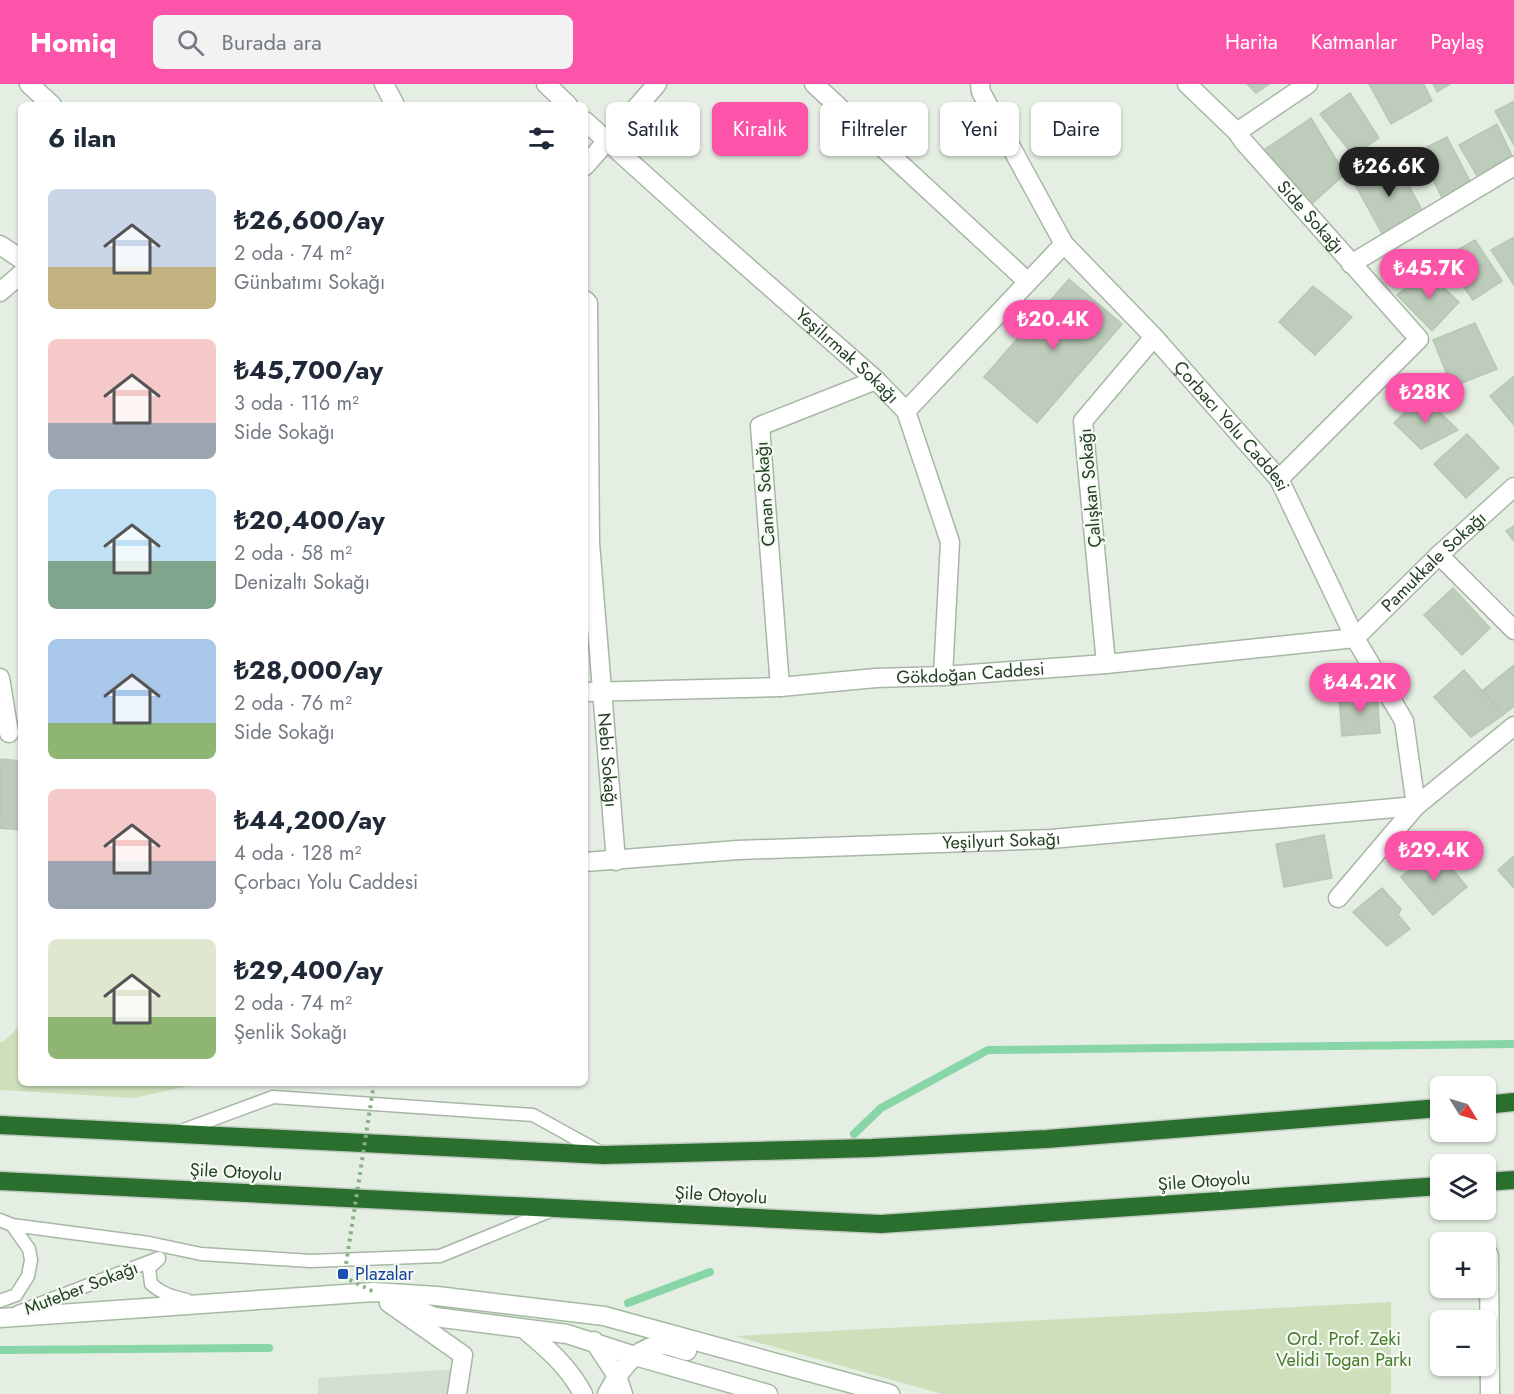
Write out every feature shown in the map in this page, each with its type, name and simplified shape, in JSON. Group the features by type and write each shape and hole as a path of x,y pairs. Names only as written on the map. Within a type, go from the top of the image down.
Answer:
{"highway":[{"path":"1496,1104 1514,1102"},
{"name":"Şile Otoyolu","path":"0,1125 604,1155 872,1148 1047,1139 1430,1109"},
{"path":"1496,1181 1514,1180"},
{"name":"Şile Otoyolu","path":"0,1181 881,1224 1430,1187"}],"street":[{"path":"29,84 49,102"},
{"path":"384,84 393,102"},
{"path":"546,84 565,102"},
{"path":"641,102 657,84"},
{"path":"814,84 1028,282"},
{"name":"Side Sokağı","path":"1187,84 1237,132 1419,339 1280,479"},
{"path":"1237,132 1308,84"},
{"name":"Çorbacı Yolu Caddesi","path":"984,87 1064,244 1154,337 1280,479 1355,638 1404,720 1416,806"},
{"name":"Yeşilırmak Sokağı","path":"588,124 606,141"},
{"path":"588,162 606,141"},
{"name":"Yeşilırmak Sokağı","path":"623,156 876,380 906,411 950,542 943,676"},
{"path":"1351,264 1514,166"},
{"path":"906,411 1064,244"},
{"path":"0,245 18,257"},
{"path":"0,292 18,277"},
{"name":"Nebi Sokağı","path":"588,303 593,691 616,861"},
{"name":"Çalışkan Sokağı","path":"1106,664 1083,421 1154,337"},
{"name":"Canan Sokağı","path":"780,687 760,426 876,380"},
{"name":"Pamukkale Sokağı","path":"1355,638 1439,555 1514,487"},
{"path":"1439,555 1514,630"},
{"name":"Gökdoğan Caddesi","path":"593,691 780,687 876,678 943,676 1106,664 1355,638"},
{"path":"0,678 10,733"},
{"path":"1338,898 1416,806 1514,726"},
{"name":"Yeşilyurt Sokağı","path":"588,862 738,850 1051,839 1416,806"},
{"path":"374,1293 435,1317 567,1334 768,1394"},
{"path":"374,1293 463,1355 458,1394"},
{"path":"1,1312 68,1312 374,1293 437,1296 604,1316 890,1394"},
{"path":"1489,1298 1490,1394"},
{"path":"567,1311 596,1343 617,1376 623,1394"},
{"path":"524,1329 554,1354 583,1394"},
{"path":"607,1394 617,1376 635,1356 650,1347 664,1345 741,1365 764,1359"}],"lane":[{"path":"174,1134 273,1097 533,1115 604,1155"},
{"path":"0,1220 12,1226 149,1243 201,1254 311,1262 440,1256 556,1208"},
{"path":"1,1312 16,1295 28,1276 31,1260 29,1249 12,1226"},
{"name":"Muteber Sokağı","path":"1,1312 168,1254 201,1254"},
{"path":"159,1258 149,1268 151,1284 160,1292 171,1297 218,1304"}],"path":[{"path":"374,1086 344,1277 374,1293"}],"shaded area":[{"path":"457,1369 456,1394 318,1394 318,1378"}],"green space":[{"path":"18,1028 18,1086 188,1086 134,1098 0,1090 0,1042 3,1042"},
{"name":"Ord. Prof. Zeki Velidi Togan Parkı","path":"1391,1302 1391,1394 942,1394 735,1336"}],"building":[{"path":"1247,84 1269,84 1256,93"},
{"path":"1369,84 1424,84 1432,101 1391,124"},
{"path":"1433,84 1450,84 1437,92"},
{"path":"1350,93 1379,138 1353,155 1320,114"},
{"path":"1514,101 1514,145 1495,111"},
{"path":"1311,118 1345,174 1307,208 1261,152"},
{"path":"1497,124 1514,160 1480,181 1459,145"},
{"path":"1447,137 1472,185 1444,202 1419,151"},
{"path":"1397,163 1423,212 1383,235 1353,181"},
{"path":"1514,237 1514,285 1491,250"},
{"path":"1475,240 1502,281 1473,300 1443,258"},
{"path":"1427,272 1459,302 1432,331 1397,295"},
{"path":"1069,279 1122,324 1037,423 984,377"},
{"path":"1313,286 1352,317 1315,355 1279,322"},
{"path":"1475,323 1497,369 1452,387 1433,340"},
{"path":"1514,376 1514,425 1490,396"},
{"path":"1422,395 1458,430 1421,449 1394,423"},
{"path":"1467,434 1499,468 1466,498 1434,464"},
{"path":"1514,526 1514,541 1506,531"},
{"path":"1453,588 1490,628 1462,655 1424,615"},
{"path":"1514,665 1514,706 1503,715 1483,690"},
{"path":"1464,670 1503,715 1471,737 1434,697"},
{"path":"1377,693 1380,733 1342,736 1339,696"},
{"path":"1,759 18,761 18,830 0,828"},
{"path":"1324,835 1332,878 1284,887 1276,844"},
{"path":"1435,848 1467,887 1433,915 1401,877"},
{"path":"1514,856 1514,888 1498,870"},
{"path":"1382,888 1401,909 1398,915 1410,929 1387,946 1353,912"}],"waterway":[{"path":"854,1134 881,1108 988,1050 1514,1044"},
{"path":"628,1303 710,1272"},
{"path":"0,1350 269,1348"}],"place":[{"name":"Plazalar","path":"343,1274"}]}
